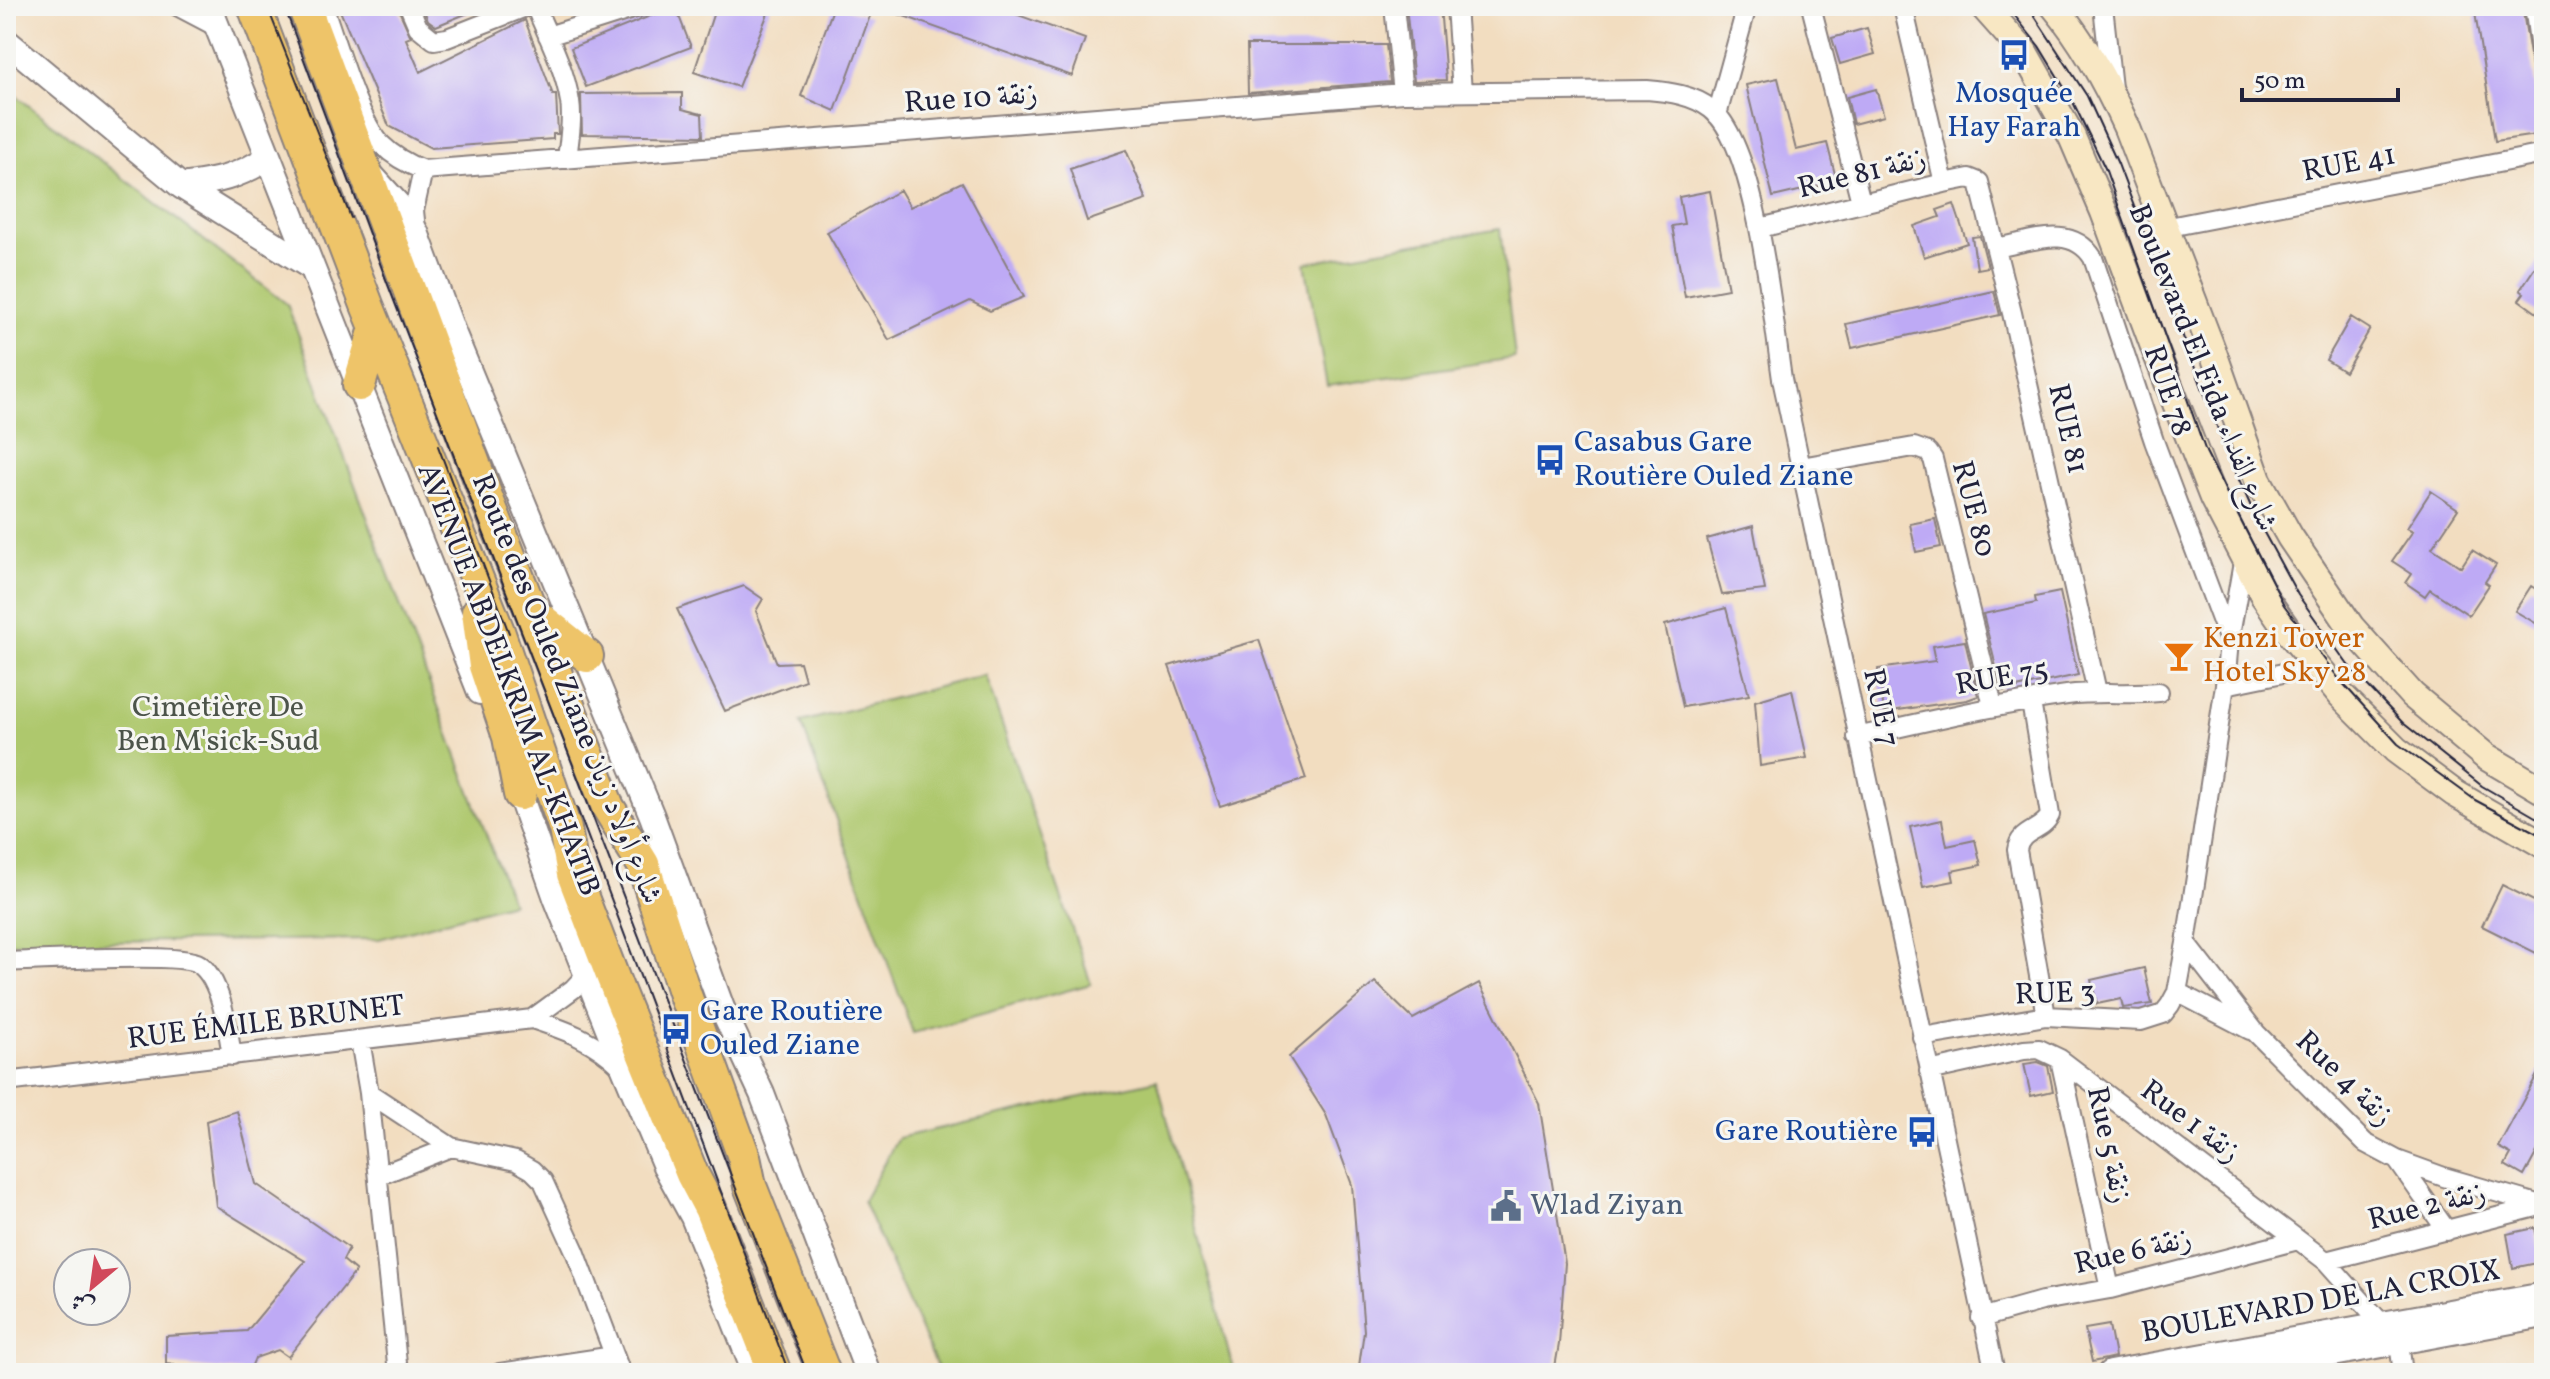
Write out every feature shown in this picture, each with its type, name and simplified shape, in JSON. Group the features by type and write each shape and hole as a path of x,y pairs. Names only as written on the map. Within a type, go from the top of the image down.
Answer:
{"highway":[{"name":"Route des Ouled Ziane شارع أولاد زيان","path":"254,6 376,328 498,631 565,829 573,874 678,1170 710,1208 775,1373"},
{"name":"Route des Ouled Ziane شارع أولاد زيان","path":"304,6 487,499 608,807 643,864 685,995 744,1157 750,1186 824,1373"},
{"path":"359,385 376,328"},
{"path":"476,573 485,666 507,728 520,794"},
{"path":"532,612 587,656"}],"main road":[{"name":"Boulevard El Fida شارع الفداء","path":"1983,6 2024,52 2072,137 2104,212 2213,498 2264,596 2317,666 2368,724 2415,765 2488,814 2544,845"},
{"name":"Boulevard El Fida شارع الفداء","path":"2054,6 2113,98 2127,128 2258,480 2290,537 2370,651 2412,695 2485,756 2544,791"}],"street":[{"path":"177,6 213,16"},
{"path":"323,6 372,130 389,151 423,170 414,211 416,232"},
{"path":"409,6 418,27 434,40 447,38 528,6"},
{"path":"535,6 570,102 572,124 567,159"},
{"path":"548,36 642,6"},
{"path":"1394,6 1403,93"},
{"path":"1456,6 1462,92"},
{"path":"1717,115 1747,6"},
{"path":"1811,6 1861,202"},
{"path":"2103,6 2113,98"},
{"path":"2534,6 2544,77"},
{"path":"1904,11 1944,183"},
{"name":"AVENUE ABDELKRIM AL-KHATIB","path":"213,16 520,794 556,898 624,1068 678,1170 693,1217 755,1373"},
{"path":"6,41 181,186 311,267"},
{"name":"Rue 10 زنقة","path":"423,170 1403,93 1647,90 1681,94 1710,108 1717,115"},
{"name":"RUE 7","path":"1717,115 1734,141 1760,228 1782,379 1995,1373"},
{"name":"RUE 41","path":"2164,228 2544,154"},
{"path":"181,186 217,182 254,167 268,157"},
{"path":"360,161 401,208 416,232 453,332 652,816 722,1008 762,1094 868,1373"},
{"name":"Rue 81 زنقة","path":"1760,228 1944,183 1977,179"},
{"name":"RUE 81","path":"1977,179 1996,248 2097,692"},
{"name":"RUE 78","path":"1996,248 2066,237 2073,238 2093,258 2181,513 2229,641"},
{"name":"RUE 80","path":"1801,467 1914,447 1928,452 1933,459 1993,706"},
{"path":"2181,513 2213,498"},
{"name":"RUE 78","path":"2177,992 2244,557"},
{"path":"2225,685 2317,666"},
{"name":"RUE 75","path":"1857,737 1993,706 2097,692 2131,695 2159,692"},
{"path":"2031,702 2050,815 2047,822 2024,834 2017,850 2046,1016"},
{"name":"Rue 4 زنقة","path":"2186,943 2256,1033 2365,1143 2397,1160 2444,1177 2543,1206"},
{"path":"6,962 191,960 200,964 216,991 232,1056"},
{"name":"RUE ÉMILE BRUNET","path":"532,1019 573,989 587,974"},
{"name":"Rue 4 زنقة","path":"2177,992 2256,1033"},
{"name":"RUE 3","path":"1922,1037 2046,1016 2141,1021 2163,1014 2177,992"},
{"name":"RUE ÉMILE BRUNET","path":"6,1082 532,1019 593,1043 624,1068"},
{"path":"360,1040 369,1093 398,1373"},
{"name":"Rue 1 زنقة","path":"1929,1071 2024,1050 2039,1049 2060,1059 2326,1261 2390,1334"},
{"name":"Rue 5 زنقة","path":"2060,1059 2110,1289"},
{"path":"369,1093 451,1147 516,1161 543,1181 575,1251 618,1364 500,1373"},
{"path":"378,1176 451,1147"},
{"name":"Rue 4 زنقة","path":"2397,1160 2447,1231"},
{"name":"Rue 2 زنقة","path":"2326,1261 2543,1206"},
{"name":"Rue 6 زنقة","path":"1981,1318 2042,1301 2110,1289 2298,1240"},
{"name":"BOULEVARD DE LA CROIX","path":"2232,1373 2322,1365 2390,1334 2544,1295"},
{"name":"BOULEVARD DE LA CROIX","path":"2110,1373 2544,1315"},
{"path":"2390,1334 2403,1373"}],"green space":[{"name":"Cimetière De Ben M'sick-Sud","path":"6,88 287,304 512,903 379,939 6,943"},
{"path":"1500,229 1515,358 1327,386 1305,263"},
{"path":"985,675 1091,984 913,1033 801,722"},
{"path":"1157,1080 1234,1373 940,1373 863,1201 898,1138"}],"building":[{"path":"338,6 397,6 411,37 406,39 420,72 525,20 553,95 556,95 558,134 553,134 553,139 431,148 389,126"},
{"path":"422,6 485,6 436,26 428,20"},
{"path":"675,6 691,47 586,87 571,48"},
{"path":"716,6 771,6 738,87 694,72"},
{"path":"834,6 870,16 835,111 801,96"},
{"path":"882,6 993,6 1085,39 1072,76"},
{"path":"1406,6 1440,6 1446,80 1414,81"},
{"path":"2474,6 2522,6 2543,134 2495,141"},
{"path":"1867,28 1875,54 1840,64 1832,38"},
{"path":"1247,45 1386,45 1390,82 1248,93"},
{"path":"1778,78 1796,150 1827,143 1837,182 1773,197 1746,85"},
{"path":"1876,89 1884,116 1853,124 1847,97"},
{"path":"682,93 682,109 702,114 703,136 582,134 581,94"},
{"path":"1126,150 1147,200 1087,221 1070,169"},
{"path":"962,182 1024,297 990,311 970,301 889,340 827,232 900,190 910,207"},
{"path":"1710,191 1728,289 1685,297 1672,226 1684,224 1679,197"},
{"path":"1954,204 1967,243 1924,257 1914,226 1940,217 1937,210"},
{"path":"1980,236 1988,267 1977,269 1972,237"},
{"path":"2544,254 2544,318 2519,300 2524,293 2520,290"},
{"path":"1994,291 2000,315 1852,348 1846,324"},
{"path":"2351,317 2370,329 2345,372 2326,360"},
{"path":"2431,491 2458,509 2432,548 2461,567 2472,550 2496,565 2485,582 2489,585 2469,615 2430,589 2425,596 2406,583 2412,574 2392,561 2413,531 2407,528"},
{"path":"1935,519 1941,547 1916,552 1910,524"},
{"path":"1753,526 1765,590 1722,595 1707,539"},
{"path":"744,586 763,599 756,611 777,663 800,662 805,680 725,711 677,609"},
{"path":"2531,586 2544,594 2544,628 2515,611"},
{"path":"2060,592 2078,675 2002,691 1983,614 2036,603 2035,597"},
{"path":"1726,608 1749,695 1683,707 1665,625"},
{"path":"1259,640 1306,779 1220,806 1169,666"},
{"path":"1965,641 1978,696 1884,712 1878,669 1935,661 1932,646"},
{"path":"1792,690 1807,758 1760,766 1755,701"},
{"path":"1942,820 1947,846 1975,840 1981,865 1952,871 1954,881 1923,887 1910,827"},
{"path":"2502,885 2544,906 2544,957 2482,926"},
{"path":"2144,968 2152,1004 2123,1008 2121,999 2097,1004 2091,980"},
{"path":"1375,982 1413,1019 1479,983 1539,1103 1565,1263 1554,1373 1358,1373 1364,1331 1352,1185 1326,1115 1289,1057"},
{"path":"2038,1062 2048,1066 2053,1091 2031,1096 2024,1064"},
{"path":"2544,1062 2544,1139 2524,1176 2505,1165 2511,1154 2498,1147"},
{"path":"237,1111 256,1184 349,1248 343,1260 356,1271 288,1357 278,1350 255,1358 249,1372 166,1364 166,1336 247,1331 305,1261 216,1206 206,1121"},
{"path":"2535,1228 2542,1262 2513,1268 2507,1234"},
{"path":"2109,1325 2115,1357 2092,1362 2085,1329"}],"tram line":[{"path":"267,6 351,218"},
{"path":"284,6 388,285 807,1373"},
{"path":"2007,6 2039,46 2073,102 2105,168 2206,452 2284,605 2339,679 2398,744 2475,800 2544,837"},
{"path":"2028,6 2087,96 2118,164 2225,448 2256,518 2298,595 2348,665 2403,723 2482,786 2544,822"},
{"path":"438,446 509,633"},
{"path":"577,808 789,1373"}],"place":[{"name":"Mosquée Hay Farah","path":"2014,55"},
{"name":"Casabus Gare Routière Ouled Ziane","path":"1550,460"},
{"name":"Kenzi Tower Hotel Sky 28","path":"2179,656"},
{"name":"Gare Routière Ouled Ziane","path":"676,1029"},
{"name":"Gare Routière","path":"1922,1132"},
{"name":"Wlad Ziyan","path":"1506,1206"}]}
